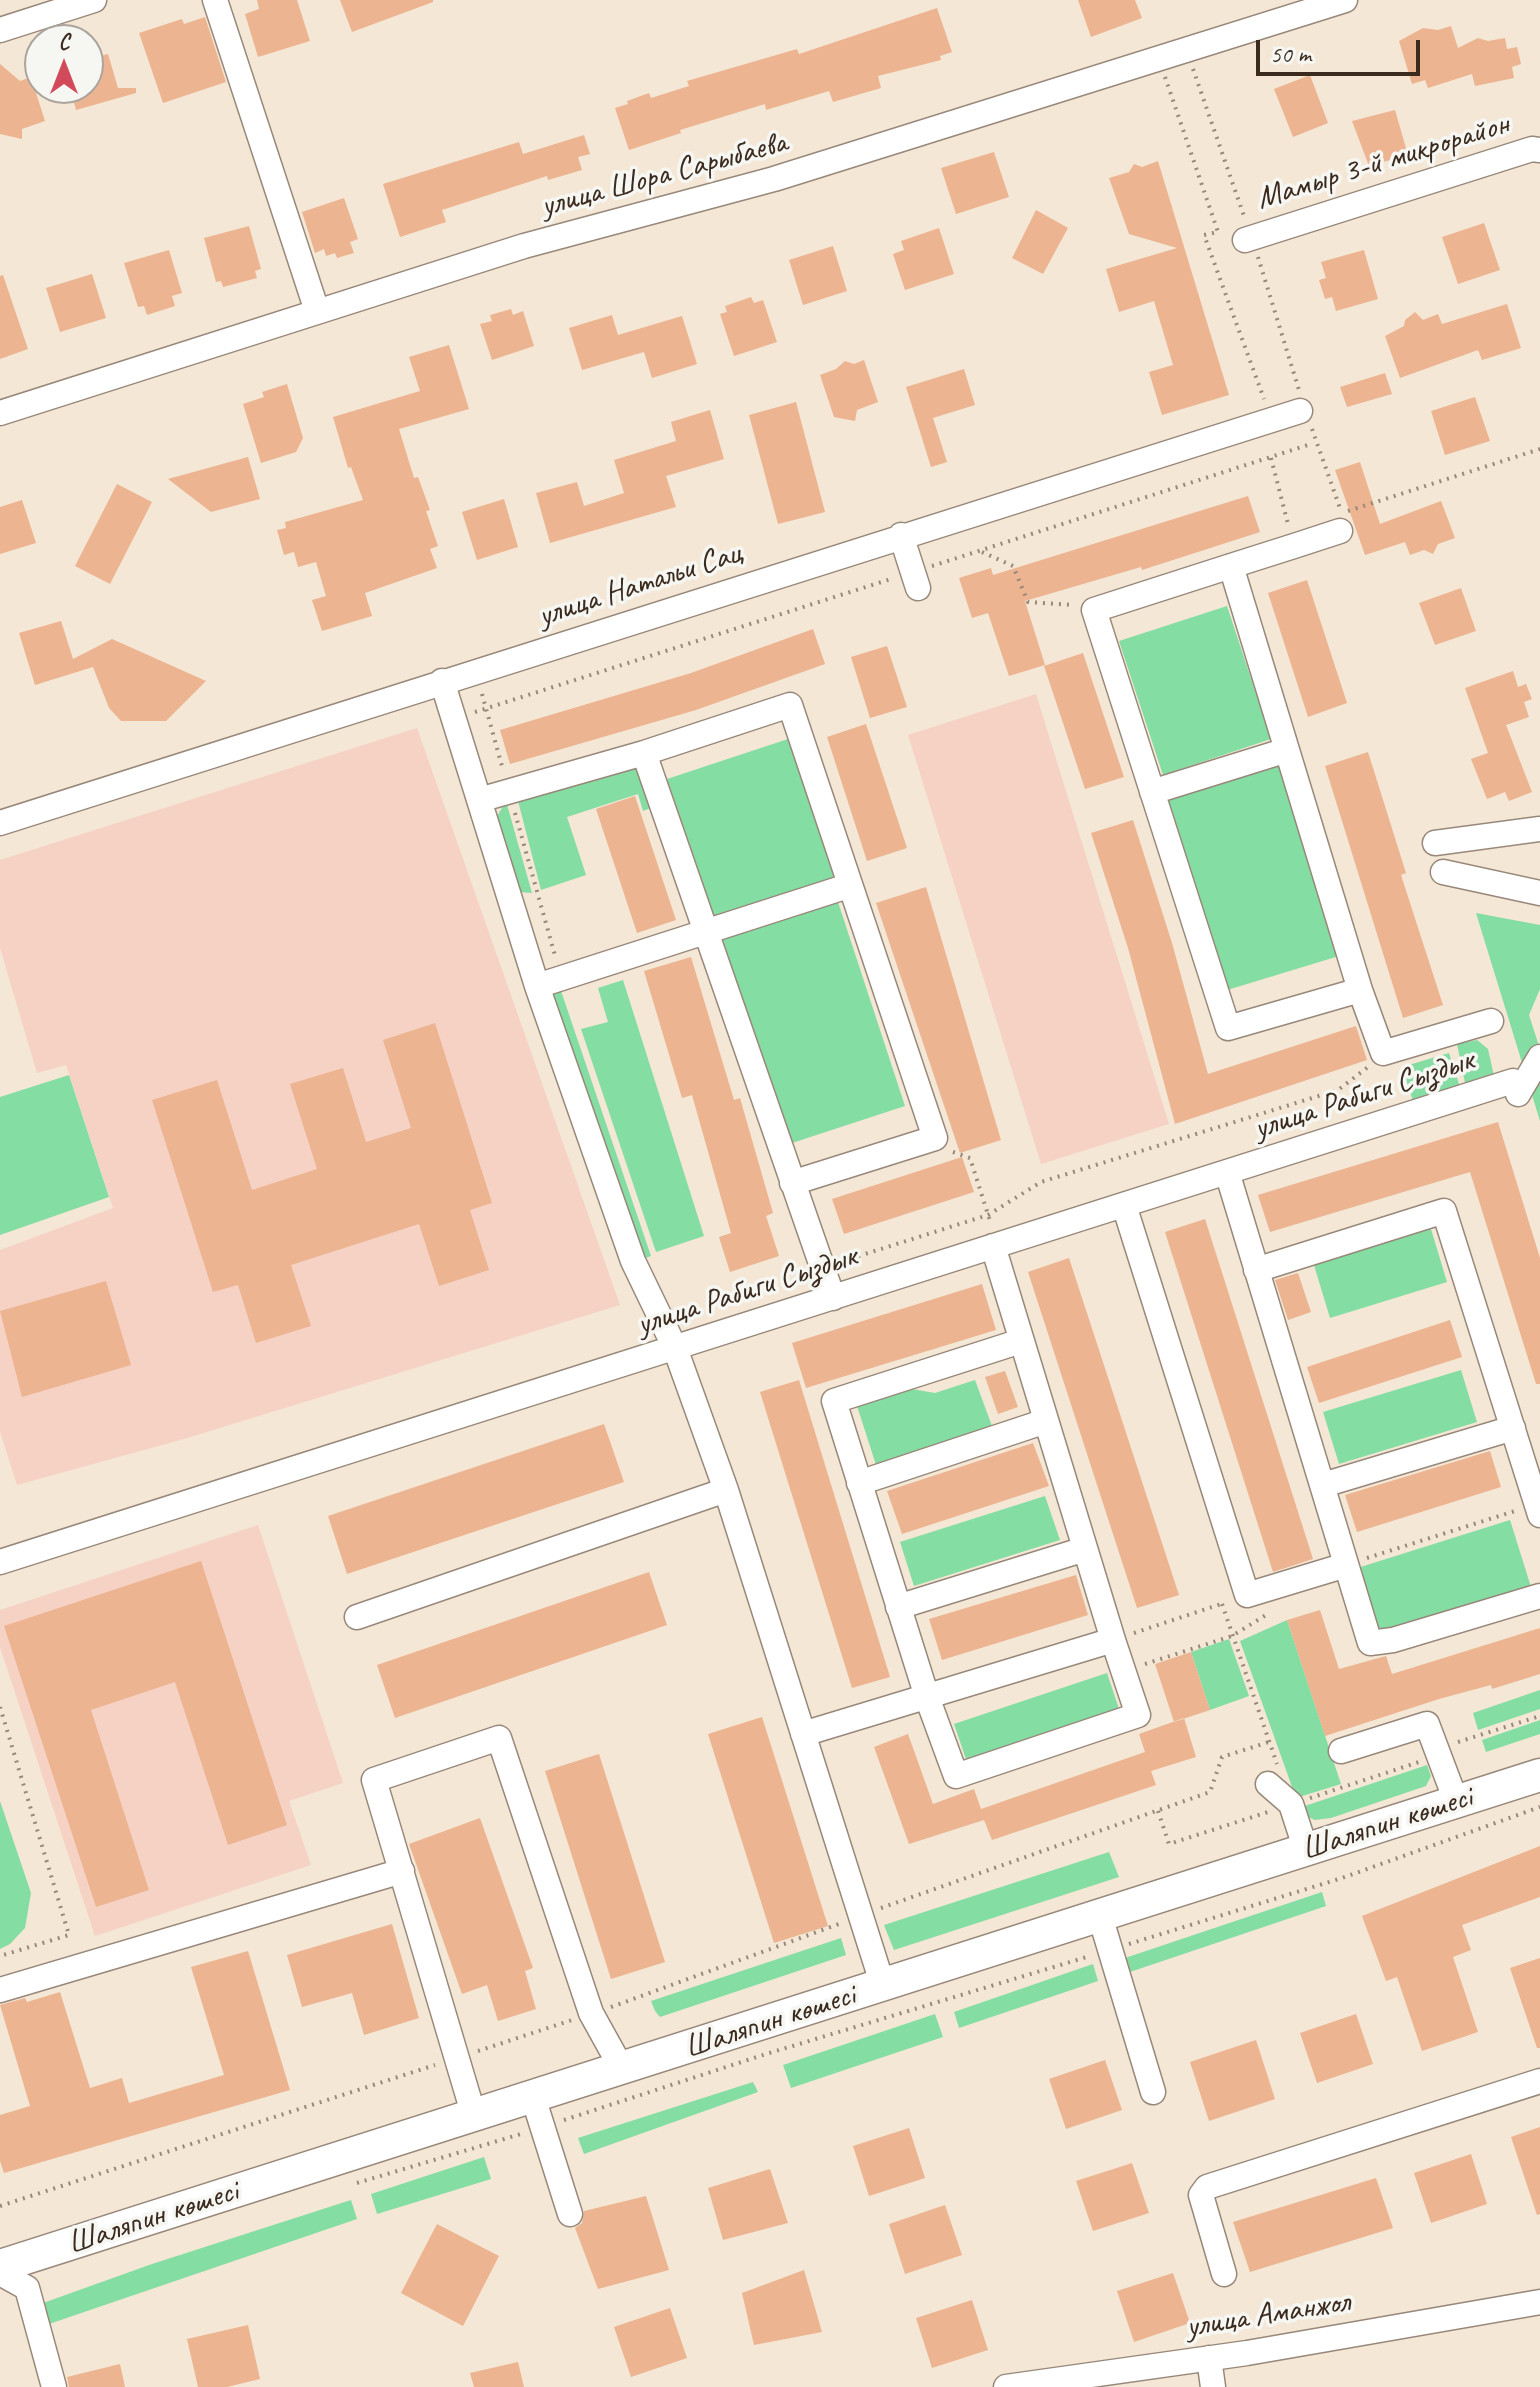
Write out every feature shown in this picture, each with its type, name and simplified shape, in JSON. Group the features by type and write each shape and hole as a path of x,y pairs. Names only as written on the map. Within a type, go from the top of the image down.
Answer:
{"main road":[{"name":"Шаляпин көшесі","path":"0,2266 1540,1775"}],"street":[{"path":"0,30 94,0"},
{"path":"215,0 317,311"},
{"name":"улица Шора Сарыбаева","path":"0,413 524,246 774,179 1345,0"},
{"name":"Мамыр 3-й микрорайон","path":"1248,238 1532,149 1540,150"},
{"name":"улица Натальи Сац","path":"0,823 1303,408"},
{"path":"1339,520 1294,546 1094,610 1228,1028 1360,990"},
{"path":"901,535 916,580"},
{"path":"1231,566 1360,990 1383,1053 1491,1021"},
{"path":"442,681 537,986 633,1261 675,1348 726,1490 883,1986"},
{"path":"479,800 644,753 790,705 848,886 935,1138 792,1183"},
{"path":"1152,792 1287,750"},
{"path":"644,753 833,1298"},
{"path":"1435,843 1540,829"},
{"path":"1443,872 1540,893"},
{"path":"537,986 848,886"},
{"name":"улица Рабиги Сыздык","path":"0,1562 1227,1172 1515,1088 1540,1057"},
{"path":"1227,1172 1370,1643 1393,1640 1540,1596"},
{"path":"1124,1205 1247,1595 1346,1565"},
{"path":"1256,1270 1444,1211 1539,1507"},
{"path":"996,1246 1021,1341 1138,1715 956,1776 927,1697 834,1401 1021,1341"},
{"path":"859,1483 1046,1421"},
{"path":"1323,1485 1513,1428"},
{"path":"357,1617 726,1490"},
{"path":"898,1607 1085,1549"},
{"path":"803,1734 1113,1640"},
{"path":"1341,1751 1427,1724 1456,1801"},
{"path":"474,2116 374,1780 499,1738 591,2013 622,2069"},
{"path":"1273,1776 1291,1804 1306,1850"},
{"path":"0,1990 402,1871"},
{"path":"1100,1916 1153,2092"},
{"path":"1224,2274 1201,2195 1207,2187 1540,2081"},
{"path":"533,2097 570,2214"},
{"path":"0,2273 27,2288 54,2387"},
{"name":"улица Аманжол","path":"1006,2387 1209,2358 1540,2302"},
{"path":"1209,2358 1213,2387"}],"path":[{"path":"1189,51 1196,84 1339,520 1540,449"},
{"path":"1159,60 1218,232 1204,235 1285,454"},
{"path":"454,719 916,580 980,551 1311,444"},
{"path":"1271,458 1294,546"},
{"path":"980,551 1013,566 1028,602 1057,601 1094,610"},
{"path":"822,1268 988,1215 1041,1182 1338,1090 1377,1061"},
{"path":"953,1152 970,1158 996,1246"},
{"path":"1346,1565 1539,1507"},
{"path":"1113,1640 1247,1595"},
{"path":"1222,1604 1269,1742 1273,1776"},
{"path":"1123,1672 1232,1636"},
{"path":"0,1707 69,1935 0,1956"},
{"path":"1158,1811 1169,1844 1439,1755 1455,1743 1540,1716"},
{"path":"0,2206 458,2058 735,1964 860,1916 1210,1792 1222,1757 1269,1742"},
{"path":"343,2187 1342,1878 1540,1807"}],"shaded area":[{"path":"1036,694 1169,1124 1041,1164 908,735"},
{"path":"417,728 620,1305 184,1439 17,1485 0,1432 0,1250 113,1208 66,1065 37,1073 0,948 0,860"},
{"path":"258,1525 343,1783 289,1801 311,1865 95,1936 0,1647 0,1610"}],"green space":[{"path":"1227,606 1271,739 1163,775 1119,641"},
{"path":"788,739 836,880 716,921 667,779"},
{"path":"1278,759 1339,956 1224,991 1163,795"},
{"path":"623,763 640,768 658,805 643,811 638,794 567,817 586,875 541,890 517,797"},
{"path":"506,801 532,893 519,892 493,823"},
{"path":"838,902 905,1106 789,1144 722,939"},
{"path":"1476,913 1540,925 1540,989 1529,1015 1540,1049 1540,1121"},
{"path":"623,980 704,1236 656,1252 581,1029 608,1022 598,988"},
{"path":"559,985 651,1256 638,1261 550,999"},
{"path":"1477,1040 1488,1049 1494,1076 1465,1083 1457,1044"},
{"path":"1449,1053 1460,1087 1413,1101 1402,1067"},
{"path":"69,1075 109,1197 0,1235 0,1097"},
{"path":"1431,1229 1447,1282 1330,1318 1314,1265"},
{"path":"1461,1370 1477,1422 1339,1464 1323,1412"},
{"path":"975,1380 992,1426 876,1465 857,1406 912,1389 935,1393"},
{"path":"1045,1496 1060,1540 914,1586 900,1542"},
{"path":"1510,1520 1531,1587 1372,1637 1351,1570"},
{"path":"1287,1620 1341,1784 1296,1798 1240,1641"},
{"path":"1229,1639 1249,1696 1210,1710 1191,1652"},
{"path":"1107,1673 1121,1715 968,1765 954,1724"},
{"path":"1540,1690 1540,1709 1478,1730 1473,1713"},
{"path":"1540,1720 1540,1734 1486,1752 1482,1740"},
{"path":"1427,1765 1431,1776 1426,1786 1331,1818 1315,1820 1306,1816 1302,1807"},
{"path":"0,1801 31,1893 25,1928 10,1944 0,1949"},
{"path":"1109,1852 1119,1877 894,1950 884,1925"},
{"path":"1322,1892 1326,1906 1127,1973 1122,1959"},
{"path":"841,1938 846,1955 660,2017 651,2001"},
{"path":"1093,1964 1098,1981 959,2028 954,2012"},
{"path":"935,2014 943,2037 791,2088 783,2065"},
{"path":"753,2082 758,2092 584,2154 578,2138"},
{"path":"484,2157 491,2179 377,2214 371,2194"},
{"path":"351,2200 357,2219 49,2324 43,2303 152,2264"}],"building":[{"path":"257,0 297,0 310,41 258,57 245,14 259,9"},
{"path":"340,0 433,0 433,2 352,32"},
{"path":"1078,0 1135,0 1142,18 1091,37"},
{"path":"937,8 952,52 940,56 941,60 878,76 881,88 833,102 829,91 766,110 765,104 680,130 681,133 629,150 615,108 628,104 627,101 649,93 651,98 689,86 687,81 797,49 799,54"},
{"path":"205,17 226,82 163,103 139,33 182,19 184,24"},
{"path":"1451,26 1458,48 1478,38 1488,41 1505,38 1507,49 1517,47 1521,64 1512,67 1514,78 1475,86 1472,74 1428,88 1425,80 1412,84 1399,41 1423,28 1438,30"},
{"path":"108,54 118,88 136,88 136,93 104,102 104,55"},
{"path":"0,64 20,81 24,80 24,104 40,104 45,121 22,129 22,139 0,134"},
{"path":"1310,75 1328,123 1293,137 1274,89"},
{"path":"74,104 97,104 76,110"},
{"path":"1395,110 1408,155 1369,166 1352,121"},
{"path":"584,135 590,154 578,157 582,170 548,180 547,176 442,210 446,222 400,237 383,184 519,142 523,154"},
{"path":"994,152 1009,197 956,214 941,168"},
{"path":"1158,161 1229,395 1162,415 1149,372 1173,365 1154,301 1119,312 1106,269 1177,248 1129,234 1109,178 1129,172 1134,164 1142,167"},
{"path":"344,198 358,239 350,242 354,253 337,258 335,253 326,256 324,249 315,253 302,212"},
{"path":"1036,210 1068,228 1043,274 1012,258"},
{"path":"1484,223 1500,270 1458,284 1442,237"},
{"path":"249,226 261,269 255,271 257,278 223,287 221,281 216,282 204,238"},
{"path":"939,228 954,274 905,290 893,254 904,250 901,241"},
{"path":"833,246 847,291 803,305 789,260"},
{"path":"169,250 182,293 172,296 175,306 147,315 144,306 138,307 124,263"},
{"path":"1364,250 1378,299 1336,311 1332,297 1325,299 1319,280 1326,278 1321,262"},
{"path":"92,274 106,318 60,332 46,288"},
{"path":"3,275 28,349 0,359 0,276"},
{"path":"751,297 754,303 763,300 777,342 734,356 720,314 727,312 725,306"},
{"path":"1507,304 1521,348 1482,360 1478,350 1400,378 1385,336 1404,326 1405,320 1415,312 1423,320 1438,314 1442,324"},
{"path":"511,309 513,315 523,311 534,346 492,360 480,324 492,321 490,315"},
{"path":"612,315 618,335 682,316 697,364 652,378 644,352 582,370 569,328"},
{"path":"449,345 469,409 399,429 414,478 418,477 430,510 426,511 438,546 430,549 437,568 365,593 372,616 322,631 312,600 326,596 316,562 298,567 294,552 284,555 277,530 286,528 285,522 363,500 351,467 348,468 333,417 420,391 409,357"},
{"path":"864,360 878,402 857,410 855,421 834,417 820,375 836,369 845,361 854,364"},
{"path":"964,369 975,405 933,418 947,462 931,467 906,387"},
{"path":"1385,373 1392,394 1347,407 1340,387"},
{"path":"287,384 303,438 296,452 261,463 243,404 264,397 262,392"},
{"path":"1475,397 1490,441 1445,455 1431,411"},
{"path":"796,402 825,512 778,524 749,415"},
{"path":"710,410 724,459 666,476 676,507 550,543 536,493 577,482 584,506 624,493 614,460 676,441 671,422"},
{"path":"248,457 260,499 211,512 168,479"},
{"path":"1360,462 1380,524 1441,501 1455,538 1438,544 1433,554 1424,550 1410,555 1405,542 1365,555 1335,470"},
{"path":"117,484 152,502 110,584 75,566"},
{"path":"1248,496 1260,532 1142,570 1141,567 1025,601 1045,665 1009,676 988,613 972,618 959,578 991,568 993,575"},
{"path":"504,499 518,547 477,560 462,512"},
{"path":"22,500 36,543 0,554 0,507"},
{"path":"1307,580 1347,703 1308,717 1268,593"},
{"path":"1461,588 1476,631 1435,645 1419,603"},
{"path":"61,621 73,659 112,639 206,681 166,721 121,721 109,708 93,667 35,685 19,633"},
{"path":"813,629 825,664 696,710 510,764 500,730 691,673"},
{"path":"887,646 907,707 870,718 851,657"},
{"path":"1083,653 1124,777 1085,789 1044,666"},
{"path":"1513,671 1518,687 1526,684 1532,699 1524,702 1529,717 1506,725 1532,792 1509,801 1505,792 1487,799 1471,759 1488,753 1465,688"},
{"path":"866,724 907,848 867,861 827,737"},
{"path":"1368,752 1406,873 1401,875 1443,1005 1403,1018 1325,766"},
{"path":"635,796 676,920 637,933 596,809"},
{"path":"1133,820 1172,943 1208,1074 1356,1026 1367,1060 1175,1124 1128,948 1091,833"},
{"path":"926,887 1001,1140 960,1153 876,903"},
{"path":"691,957 734,1100 740,1098 773,1213 766,1216 779,1256 730,1272 719,1237 731,1233 692,1095 682,1098 644,971"},
{"path":"435,1023 492,1203 470,1210 489,1270 439,1286 419,1224 291,1265 311,1326 256,1343 238,1285 213,1292 152,1100 217,1080 252,1190 317,1169 290,1084 343,1068 366,1142 411,1128 383,1040"},
{"path":"1498,1122 1540,1258 1540,1384 1536,1384 1470,1172 1270,1232 1258,1195"},
{"path":"962,1157 974,1192 844,1234 832,1199"},
{"path":"1205,1219 1313,1559 1273,1572 1165,1232"},
{"path":"1069,1258 1179,1595 1137,1608 1028,1272"},
{"path":"1298,1273 1311,1312 1288,1320 1275,1280"},
{"path":"106,1281 131,1365 22,1397 0,1311"},
{"path":"982,1284 996,1330 806,1388 792,1343"},
{"path":"1450,1320 1462,1357 1319,1403 1307,1367"},
{"path":"1005,1371 1018,1407 998,1414 985,1377"},
{"path":"799,1380 890,1677 852,1688 760,1392"},
{"path":"604,1424 624,1482 347,1574 328,1516"},
{"path":"1033,1443 1049,1486 902,1534 887,1491"},
{"path":"1490,1451 1501,1487 1357,1532 1345,1495"},
{"path":"201,1561 287,1825 228,1845 175,1682 91,1710 149,1890 96,1907 4,1626"},
{"path":"649,1572 667,1625 395,1718 377,1665"},
{"path":"1076,1575 1088,1615 942,1660 929,1619"},
{"path":"1320,1610 1339,1669 1386,1656 1392,1674 1540,1628 1540,1674 1492,1689 1491,1685 1439,1699 1325,1736 1287,1620"},
{"path":"1191,1652 1210,1710 1174,1722 1155,1664"},
{"path":"762,1717 828,1926 774,1943 708,1734"},
{"path":"1184,1718 1196,1757 1151,1771 1156,1785 992,1840 984,1820 909,1844 874,1747 908,1734 933,1804 974,1789 981,1809 1145,1752 1139,1734"},
{"path":"599,1754 665,1962 611,1979 545,1771"},
{"path":"480,1818 533,1968 525,1971 536,2009 498,2021 487,1985 462,1994 409,1844"},
{"path":"1540,1846 1540,1897 1462,1925 1471,1950 1453,1957 1478,2032 1422,2051 1397,1977 1386,1981 1362,1916"},
{"path":"392,1924 419,2018 364,2035 352,1993 302,2007 287,1955"},
{"path":"248,1951 290,2090 4,2173 0,2161 0,2115 30,2106 0,2005 25,1998 27,2002 60,1992 90,2088 122,2078 129,2103 224,2075 191,1967"},
{"path":"1540,1958 1540,2048 1537,2048 1510,1968"},
{"path":"1356,2014 1373,2064 1317,2083 1300,2033"},
{"path":"1256,2040 1275,2099 1209,2121 1190,2062"},
{"path":"1105,2060 1122,2110 1066,2129 1049,2079"},
{"path":"1540,2127 1540,2214 1537,2215 1511,2137"},
{"path":"909,2128 925,2178 869,2196 853,2146"},
{"path":"1471,2154 1487,2204 1431,2223 1414,2173"},
{"path":"1132,2163 1149,2213 1093,2231 1076,2181"},
{"path":"770,2169 788,2223 723,2240 708,2188"},
{"path":"1376,2178 1393,2228 1250,2272 1233,2222"},
{"path":"646,2196 669,2270 598,2289 575,2228 582,2223 584,2211"},
{"path":"945,2205 962,2255 905,2274 889,2224"},
{"path":"437,2224 499,2256 463,2326 401,2293"},
{"path":"804,2270 822,2332 754,2345 742,2293"},
{"path":"1173,2273 1190,2323 1134,2342 1117,2291"},
{"path":"972,2300 988,2350 932,2368 916,2318"},
{"path":"670,2308 687,2358 631,2377 614,2327"},
{"path":"248,2325 260,2379 227,2387 198,2387 187,2339"},
{"path":"518,2362 524,2387 474,2387 470,2373"},
{"path":"120,2364 125,2387 69,2387 67,2377"}]}
